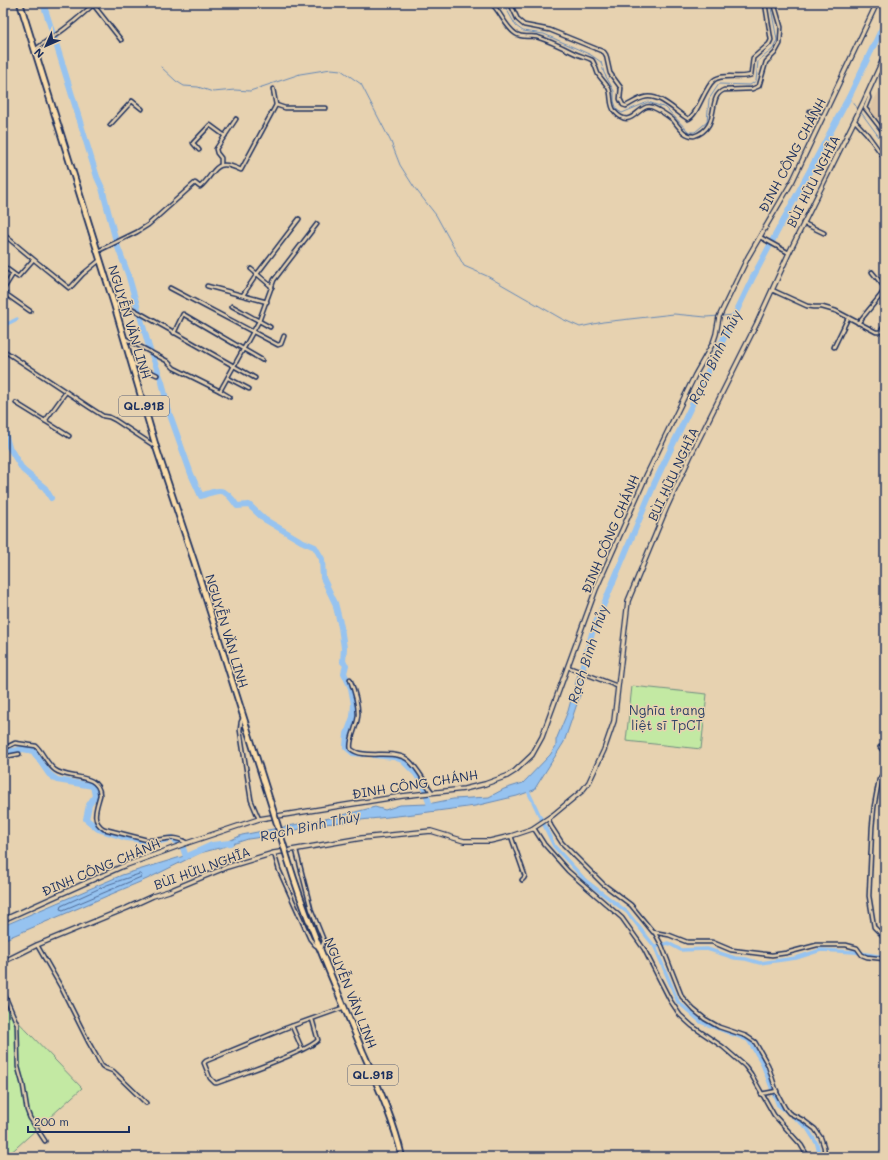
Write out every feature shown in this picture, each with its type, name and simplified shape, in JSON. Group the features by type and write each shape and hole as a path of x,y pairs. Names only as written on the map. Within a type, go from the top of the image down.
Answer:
{"highway":[{"name":"NGUYỄN VĂN LINH","path":"20,3 114,304 156,447 194,561 288,860 321,949 384,1102 402,1157"}],"main road":[{"name":"ĐINH CÔNG CHÁNH","path":"3,920 121,867 185,843 259,820 420,794 464,789 485,784 507,776 515,771 532,755 551,716 567,667 596,589 652,462 712,343 716,334 719,316 735,282 793,180 877,3"},
{"path":"868,92 885,55"},
{"name":"BÙI HỮU NGHĨA","path":"3,962 37,945 128,908 152,896 169,891 227,867 274,853 362,838 430,831 464,841 490,841 534,828 553,815 582,791 589,782 611,732 614,721 628,602 666,509 772,290 788,252 868,92"}],"street":[{"path":"491,3 498,10 510,28 519,36 524,38 532,36 539,37 592,60 610,91 612,108 618,115 625,118 630,118 646,107 651,107 672,120 685,134 694,136 702,132 711,121 715,102 720,92 724,90 752,89 759,86 766,62 776,53 780,44 780,28 774,3"},
{"path":"510,3 518,20 524,25 544,28 598,48 604,52 610,73 621,88 620,99 623,105 626,106 644,98 652,97 664,102 688,119 693,115 702,97 714,80 721,77 743,77 751,75 753,58 769,44 771,40 765,3"},
{"path":"34,50 65,28 94,4 121,40"},
{"path":"97,251 137,232 148,225 195,183 200,187 216,168 221,165 227,165 241,170 276,106 273,89"},
{"path":"868,92 869,98 865,108 885,134"},
{"path":"110,125 132,101 142,110"},
{"path":"276,106 284,108 326,108"},
{"path":"810,110 823,117"},
{"path":"221,165 221,158 216,149 236,119"},
{"path":"855,119 885,159"},
{"path":"199,150 193,143 210,125 225,136"},
{"path":"242,295 299,220"},
{"path":"803,223 824,233"},
{"path":"220,391 259,321 276,278 317,224"},
{"path":"3,234 33,260 70,288 83,274 100,260"},
{"path":"760,237 788,252"},
{"path":"3,266 18,277 33,260"},
{"path":"251,269 272,287"},
{"path":"858,323 885,288 872,272"},
{"path":"13,274 3,291 30,311"},
{"path":"207,286 267,302"},
{"path":"170,288 279,345 284,336"},
{"path":"772,290 807,306 822,307 836,311 877,332 881,331 885,325"},
{"path":"881,294 885,300"},
{"path":"114,304 132,308 255,378"},
{"path":"232,306 270,327"},
{"path":"174,333 183,314 262,360"},
{"path":"834,347 848,318"},
{"path":"124,338 166,361 174,368 230,397"},
{"path":"3,350 103,416 115,420 156,447"},
{"path":"131,362 157,375"},
{"path":"228,378 249,389"},
{"path":"45,421 66,392"},
{"path":"16,403 68,436"},
{"path":"567,667 592,678 617,686"},
{"path":"350,679 355,694 358,712 355,732 350,744 352,750 360,753 393,755 405,758 413,766 431,793"},
{"path":"243,718 240,730 241,738 251,800 259,820"},
{"path":"3,749 15,743 36,746 56,771 73,776 88,778 94,782 100,792 95,819 98,825 104,829 147,840 171,837 178,838 185,843"},
{"path":"880,747 885,753"},
{"path":"3,757 19,754"},
{"path":"885,770 879,780 874,807 869,896 870,911 874,927 885,938"},
{"path":"553,815 549,818 550,824 558,838 603,884 631,905 649,928 655,933 662,946 676,986 682,997 705,1019 719,1027 746,1036 755,1042 768,1064 775,1091 786,1110 809,1124 818,1133 824,1147 825,1157"},
{"path":"534,828 544,844 568,871 591,892 618,913 626,922 644,949 670,1000 680,1016 692,1026 716,1041 742,1062 752,1074 774,1115 803,1147 808,1157"},
{"path":"511,836 525,876 522,880"},
{"path":"274,853 279,870 310,939 315,946 321,949 324,941 311,909 296,850"},
{"path":"655,933 669,935 687,942 712,942 731,950 780,955 817,945 840,944 856,948 860,953 867,957 885,959"},
{"path":"37,945 61,987 101,1064 105,1068 113,1071 146,1103"},
{"path":"3,991 17,1024 18,1067 23,1085 27,1110 30,1118 45,1141"},
{"path":"312,1019 318,1040 315,1044 217,1083 210,1078 204,1063 206,1061 292,1026 345,1007"},
{"path":"292,1026 302,1050"},
{"path":"762,1094 775,1091"}],"shaded area":[{"path":"885,80 885,126 868,111"}],"green space":[{"name":"Nghĩa trang liệt sĩ TpCT","path":"632,686 707,694 701,749 626,741"},
{"path":"3,1006 82,1088 6,1157 3,1157"}],"water":[{"name":"Rạch Bình Thủy","path":"582,660 586,670 581,692 564,742 534,790 517,796 475,806 316,825 276,835 248,839 200,853 147,879 3,940 3,926 122,875 220,845 242,835 335,817 375,807 385,810 400,805 428,804 453,799 489,797 504,789 523,783 550,755 556,746 556,740 568,711"}],"waterway":[{"path":"43,3 97,177 102,188 117,245 128,274 149,347 162,382 169,412 191,474 201,496 222,491 229,495 237,506 249,505 264,519 301,541 315,547 322,559 323,578 335,603 341,627 344,648 343,662 346,665 344,673 351,688 354,704 353,717 347,734 346,747 353,753 365,754"},
{"path":"503,3 516,26 523,31 544,34 591,55 601,62 604,73 614,91 614,101 617,110 622,113 648,102 666,108 689,132 695,132 707,122 709,99 719,84 750,85 756,81 758,61 773,49 777,40 770,3"},
{"name":"Rạch Bình Thủy","path":"581,672 593,630 655,482 753,277 849,97 885,22"},
{"path":"161,67 176,81 184,86 198,87 213,92 235,90 250,91 300,74 331,69 341,70 361,84 391,142 400,165 414,187 436,215 464,266 487,276 562,319 580,327 603,322 674,314 706,317 719,316"},
{"path":"849,97 858,109"},
{"path":"860,111 885,145"},
{"path":"722,316 735,315"},
{"path":"3,326 17,319"},
{"path":"3,400 6,402 3,410"},
{"path":"3,427 9,447 23,470 45,488 51,498"},
{"path":"3,753 23,749 33,751 49,774 57,780 93,786 95,796 89,805 86,819 98,829 126,838 152,843 172,838 182,845 186,857"},
{"path":"374,755 394,757 402,760 416,774 424,786 430,806"},
{"path":"528,791 554,846 586,881 627,912 655,947 678,1002 701,1022 748,1040 761,1061 778,1105 807,1128 817,1144 820,1157"},
{"name":"Rạch Bình Thủy","path":"190,855 212,845 230,843"},
{"path":"655,947 668,943 681,950 707,949 735,958 760,963 796,958 821,950 854,952 884,957"}]}
